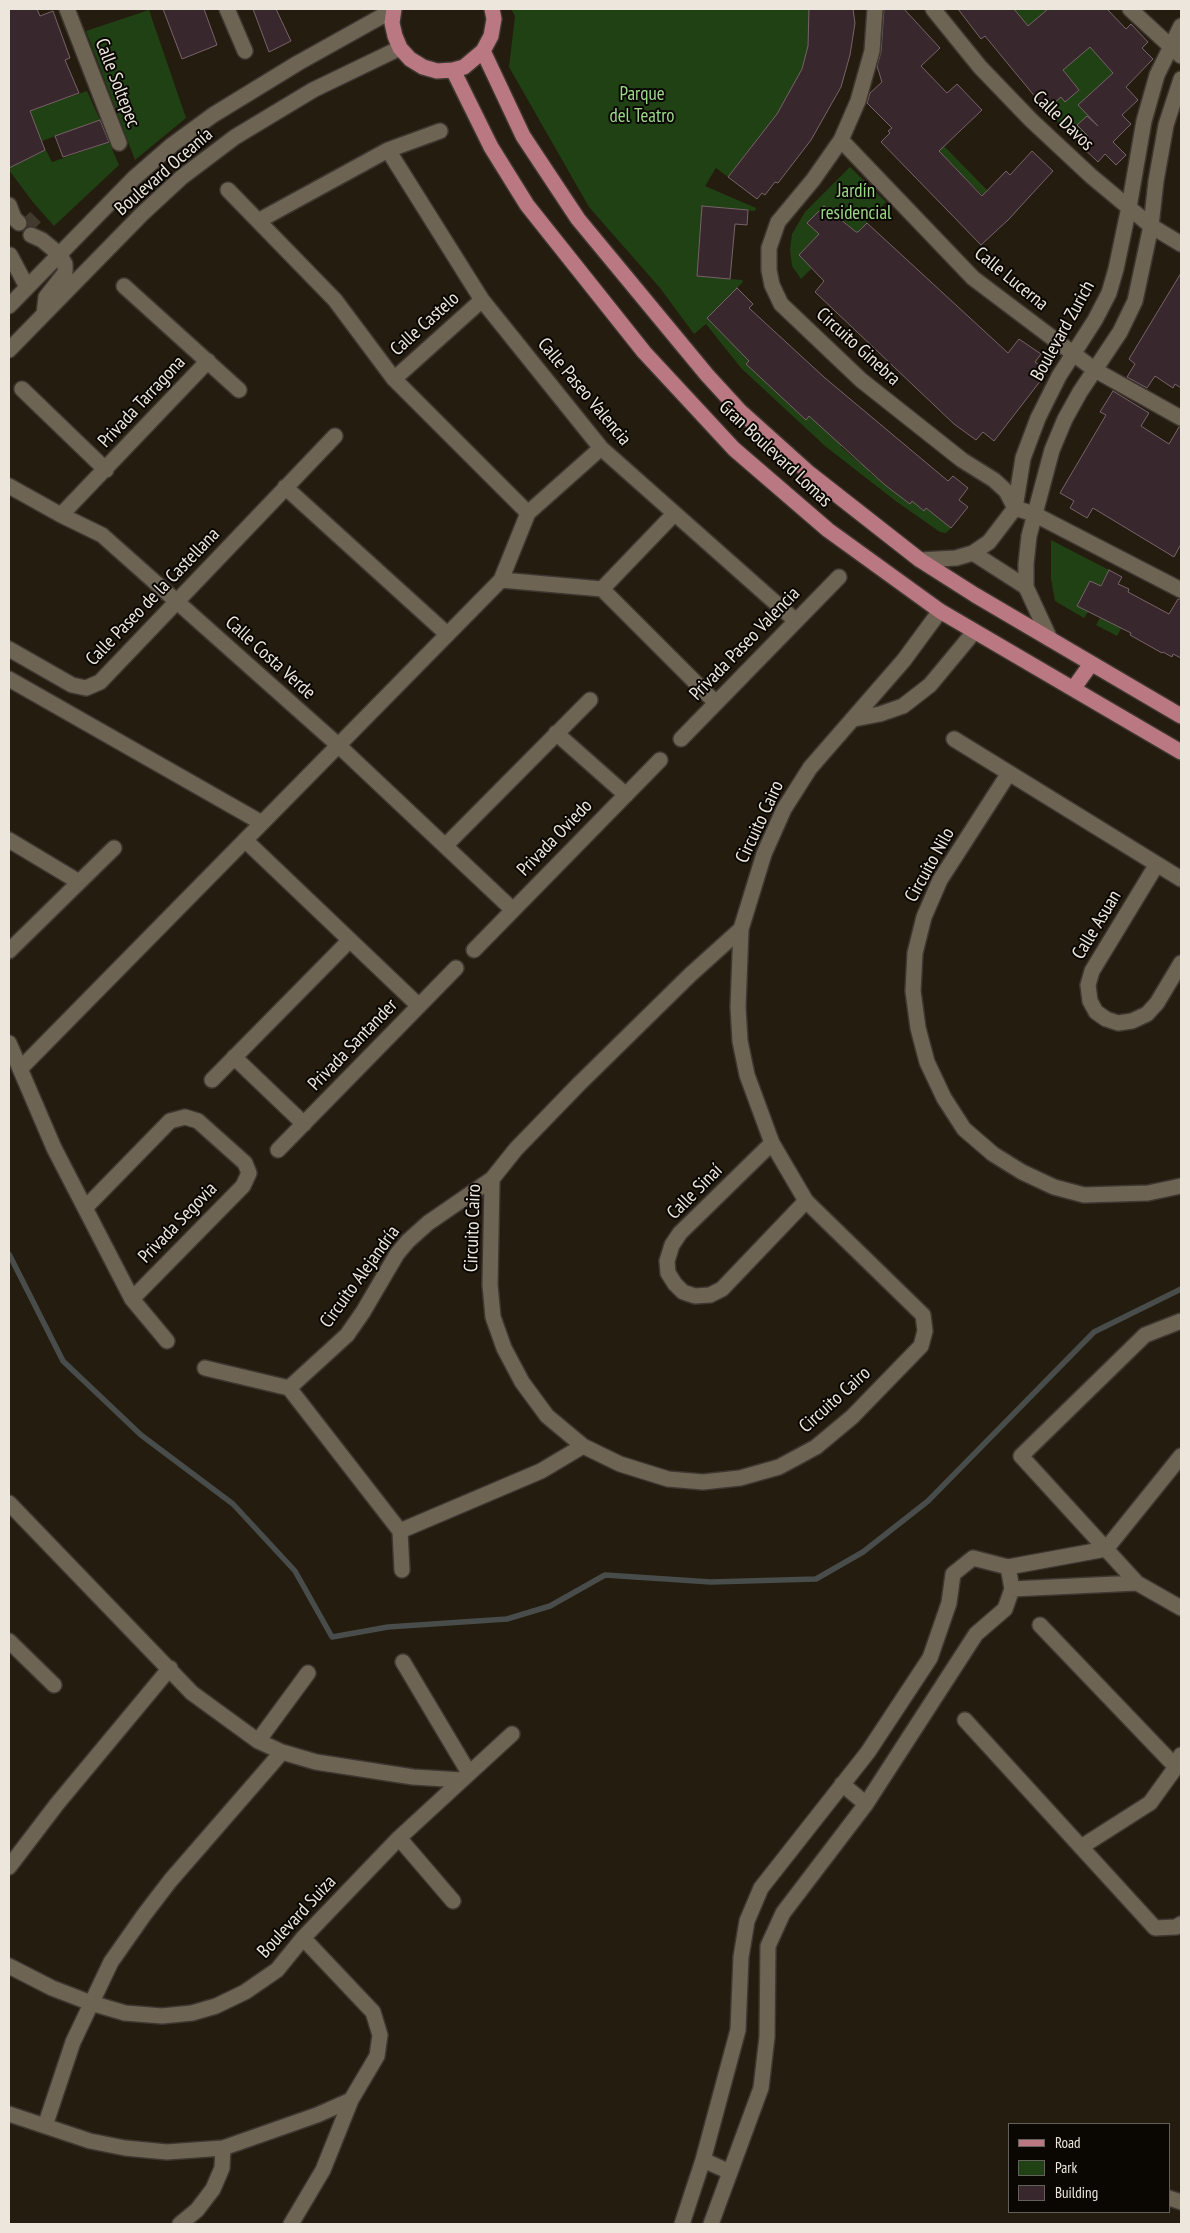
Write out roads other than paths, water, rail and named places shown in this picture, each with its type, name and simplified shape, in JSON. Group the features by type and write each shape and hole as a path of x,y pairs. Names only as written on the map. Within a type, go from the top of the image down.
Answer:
{"main road":[{"path":"393,9 392,23 400,48 410,59 423,67 438,71 453,70 469,64 483,51 491,36 494,19 492,9"},
{"name":"Gran Boulevard Lomas","path":"483,51 523,136 578,219 707,375 740,411 789,456 920,560 1091,664 1181,716"},
{"name":"Gran Boulevard Lomas","path":"453,70 491,147 527,205 644,352 734,449 828,530 940,611 1181,752"},
{"path":"1073,689 1091,664"}],"street":[{"name":"Calle Soltepec","path":"67,9 119,143"},
{"path":"227,9 245,52"},
{"name":"Boulevard Oceanía","path":"9,306 134,178 172,145 230,104 393,9"},
{"name":"Circuito Ginebra","path":"875,9 872,51 858,101 841,140 813,180 778,222 770,248 769,270 781,304 861,380 962,460 994,480 1006,491 1015,508"},
{"name":"Calle Davos","path":"934,9 980,67 1031,120 1151,226 1181,244"},
{"path":"1130,9 1169,47 1181,56"},
{"name":"Boulevard Zurich","path":"920,560 956,558 973,553 989,542 1015,508 1023,458 1038,418 1109,293 1129,207 1144,121 1157,75 1169,47 1181,26"},
{"name":"Boulevard Oceanía","path":"9,350 142,214 182,177 235,137 313,90 400,48"},
{"path":"1050,639 1026,587 1027,549 1034,514 1058,434 1080,392 1120,332 1135,301 1151,226 1156,181 1166,125 1181,79"},
{"path":"258,221 388,150 440,131"},
{"name":"Calle Lucerna","path":"841,140 973,278 1095,370 1181,418"},
{"name":"Calle Paseo Valencia","path":"388,150 482,300 600,448 796,621"},
{"path":"228,190 335,300 394,379 528,513"},
{"path":"37,235 59,254 65,264 66,273 46,297 44,314"},
{"path":"12,264 27,287"},
{"name":"Privada Tarragona","path":"124,286 239,390"},
{"name":"Calle Castelo","path":"394,379 482,300"},
{"name":"Privada Tarragona","path":"62,515 208,361"},
{"name":"Privada Tarragona","path":"22,389 106,470"},
{"name":"Calle Paseo de la Castellana","path":"9,649 72,685 86,688 100,682 176,600 335,436"},
{"path":"20,1069 500,580 528,513 600,448"},
{"path":"9,486 102,535 176,600"},
{"path":"285,487 447,634"},
{"path":"1015,508 1034,514 1181,590"},
{"path":"602,589 674,514"},
{"path":"973,553 1026,587"},
{"name":"Privada Paseo Valencia","path":"681,739 839,577"},
{"path":"500,580 602,589 716,703"},
{"name":"Calle Costa Verde","path":"176,600 338,745"},
{"name":"Circuito Cairo","path":"741,929 690,975 579,1084 516,1149 492,1179 490,1285 493,1316 504,1348 522,1382 547,1416 583,1446 620,1464 668,1479 703,1482 740,1478 779,1467 816,1447 852,1417 921,1346 925,1331 923,1316 806,1201 772,1143 747,1075 740,1041 738,1007 741,929 764,854 784,809 810,768 904,660 940,611"},
{"path":"854,719 880,714 903,706 930,685 974,632"},
{"path":"9,679 262,823"},
{"path":"445,846 590,700"},
{"path":"556,733 626,795"},
{"path":"954,739 1181,879"},
{"path":"338,745 513,910"},
{"name":"Privada Oviedo","path":"474,950 660,760"},
{"name":"Circuito Nilo","path":"1009,773 940,880 924,917 915,953 913,991 918,1028 927,1062 944,1098 964,1129 993,1154 1022,1172 1054,1188 1084,1195 1148,1193 1181,1186"},
{"path":"9,840 80,882"},
{"path":"246,840 419,1006"},
{"path":"9,951 114,848"},
{"name":"Calle Asuan","path":"1157,864 1092,971 1088,985 1090,1001 1096,1012 1106,1019 1118,1023 1132,1021 1147,1014 1157,1003 1181,963"},
{"path":"212,1080 350,940"},
{"name":"Privada Santander","path":"278,1150 456,968"},
{"name":"Privada Segovia","path":"9,1043 54,1148 132,1299 167,1341"},
{"path":"234,1057 304,1124"},
{"name":"Privada Segovia","path":"86,1207 170,1122 185,1117 198,1121 245,1162 250,1173 243,1186 132,1299"},
{"name":"Calle Sinaí","path":"772,1143 680,1233 672,1245 667,1261 668,1273 683,1292 695,1296 710,1295 722,1289 806,1201"},
{"name":"Circuito Alejandría","path":"289,1388 347,1335 363,1312 397,1254 408,1241 428,1223 492,1179"},
{"path":"1181,1321 1145,1335 1021,1456 1137,1583 1181,1608"},
{"path":"205,1368 289,1388 400,1531 402,1570"},
{"path":"400,1531 541,1472 583,1446"},
{"path":"682,2224 703,2160 738,2030 741,1957 748,1921 761,1888 868,1752 930,1658 949,1604 953,1574 973,1558 1008,1568 1106,1549 1181,1456"},
{"path":"9,1503 192,1693 258,1741 282,1752 341,1767 413,1777 466,1777 403,1662"},
{"path":"711,2224 761,2088 767,2037 768,1946 783,1913 866,1804 976,1634 1005,1609 1012,1589 1008,1568"},
{"path":"1012,1589 1137,1583"},
{"path":"1040,1625 1179,1762 1150,1802 1081,1847"},
{"path":"9,1641 54,1685"},
{"path":"9,1867 57,1804 170,1668"},
{"path":"258,1741 308,1673"},
{"path":"965,1720 1155,1928 1176,1927 1181,1924"},
{"name":"Boulevard Suiza","path":"9,1966 52,1988 90,2003 125,2013 162,2016 192,2013 216,2006 245,1992 277,1970 303,1938 399,1838 512,1734"},
{"path":"45,2126 73,2042 111,1962 144,1914 282,1752"},
{"path":"842,1784 866,1804"},
{"path":"399,1838 453,1901"},
{"path":"291,2224 322,2170 351,2100 377,2056 380,2034 373,2012 303,1938"},
{"path":"9,2114 90,2141 125,2148 168,2152 223,2148 316,2115 351,2100"},
{"path":"180,2224 197,2210 213,2190 222,2168 223,2148"},
{"path":"703,2160 730,2172"}],"waterway":[{"path":"9,1254 63,1361 141,1435 233,1504 295,1571 332,1637 388,1627 507,1619 550,1606 605,1575 711,1582 816,1579 863,1552 928,1501 1094,1332 1181,1289"}],"tunnel":[{"path":"25,217 37,229"}],"park label":[{"name":"Parque del Teatro","path":"642,106"},
{"name":"Jardín residencial","path":"856,203"}]}
